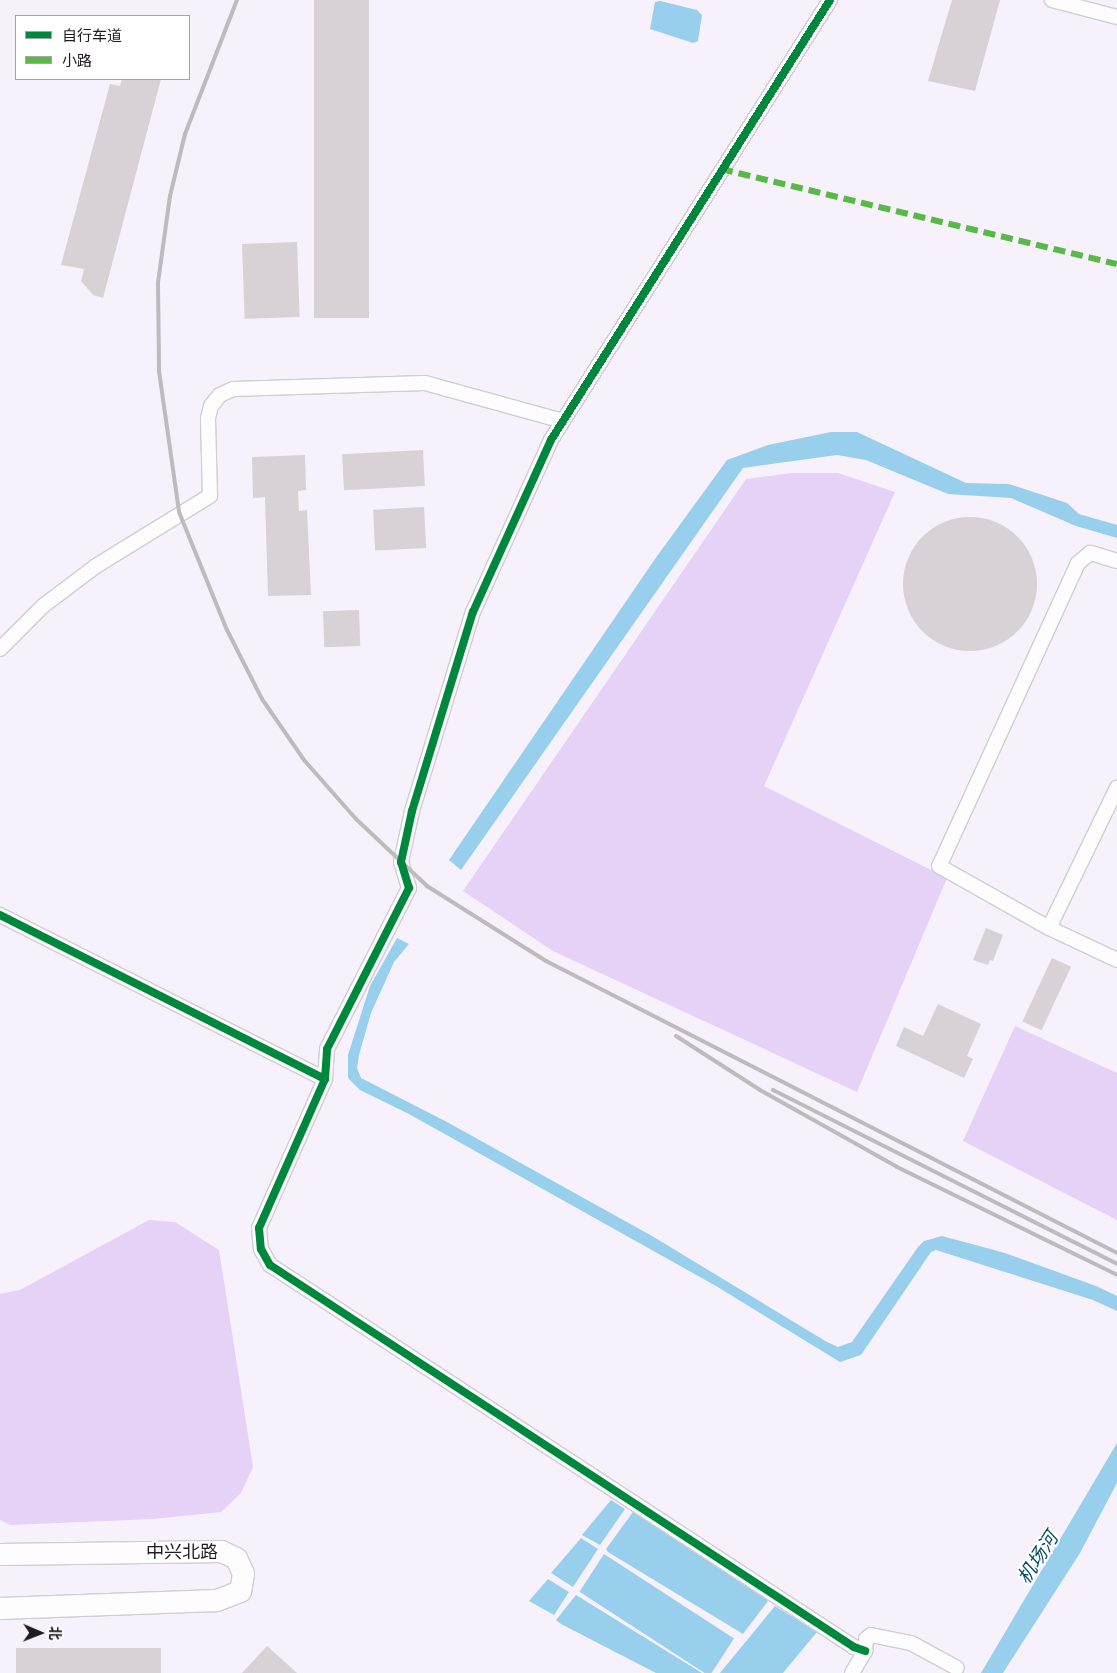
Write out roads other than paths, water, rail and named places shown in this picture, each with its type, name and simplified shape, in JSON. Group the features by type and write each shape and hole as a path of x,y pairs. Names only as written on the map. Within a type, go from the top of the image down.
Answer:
{"main road":[{"name":"中兴北路","path":"0,1554 220,1550 236,1558 243,1573 240,1591 216,1600 0,1608"}],"street":[{"path":"830,0 551,440 474,612 412,811 401,862 409,888 327,1049 325,1080 259,1228 261,1249 270,1265 854,1647 865,1651"},
{"path":"1052,0 1117,17"},
{"path":"0,649 43,606 96,566 210,496 208,418 220,395 233,389 425,383 563,421"},
{"path":"1117,561 1090,553 1078,563 939,866 1049,928 1117,960"},
{"path":"1049,928 1117,788"},
{"path":"0,915 325,1080"},
{"path":"852,1673 865,1651 866,1639 872,1635 911,1643 957,1668"}],"water":[{"path":"660,1 697,10 702,15 698,41 693,43 650,29 655,2"},
{"path":"831,432 857,432 966,483 1009,484 1067,503 1079,514 1117,525 1117,538 1076,526 1011,498 948,494 866,460 837,455 743,468 461,870 449,860 655,559 727,460 768,445"},
{"path":"397,938 409,944 394,962 371,1013 357,1068 361,1078 447,1122 652,1236 827,1342 838,1347 852,1342 918,1247 924,1241 942,1236 1005,1253 1096,1286 1117,1296 1117,1311 1093,1300 936,1250 931,1252 861,1355 840,1362 716,1286 409,1114 360,1090 348,1078 348,1055 370,986"},
{"path":"1117,1443 1117,1483 1080,1553 1003,1673 981,1673"},
{"path":"611,1500 625,1509 600,1545 582,1535"},
{"path":"633,1512 766,1598 768,1601 743,1634 608,1552 606,1549"},
{"path":"581,1538 598,1549 573,1587 551,1573"},
{"path":"604,1554 734,1638 712,1673 705,1673 579,1592"},
{"path":"548,1579 569,1592 554,1615 529,1601"},
{"path":"576,1595 702,1673 656,1673 561,1624 556,1620"},
{"path":"775,1606 817,1632 783,1673 720,1673"}],"railway":[{"path":"237,0 185,134 170,196 158,283 159,371 179,512 227,630 262,699 304,760 356,819 427,886 546,961 1117,1253"},
{"path":"676,1036 760,1090 897,1167 1117,1275"},
{"path":"773,1090 1117,1264"}],"water label":[{"name":"机场河","path":"1038,1558"}]}
